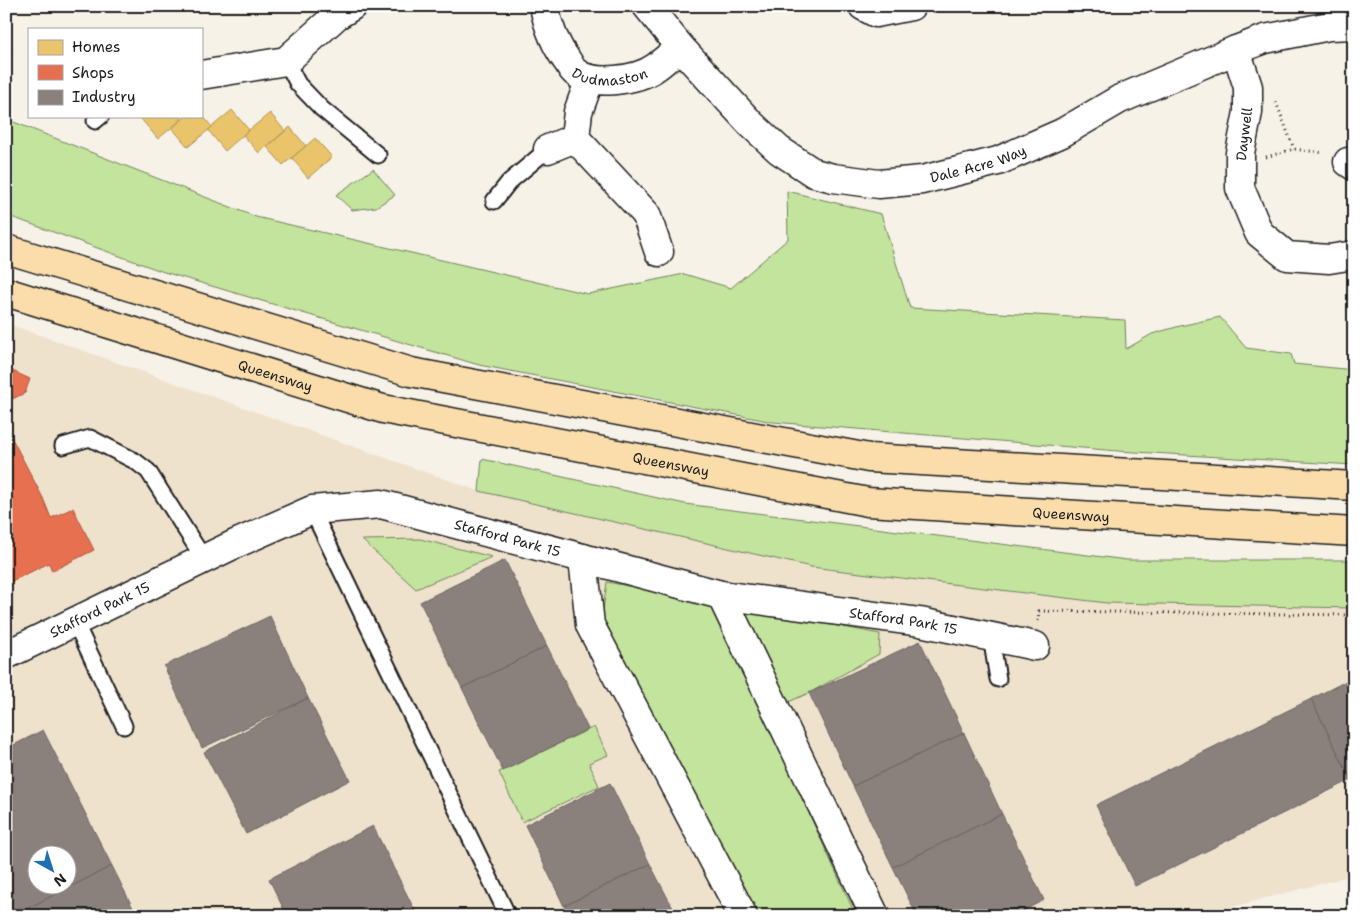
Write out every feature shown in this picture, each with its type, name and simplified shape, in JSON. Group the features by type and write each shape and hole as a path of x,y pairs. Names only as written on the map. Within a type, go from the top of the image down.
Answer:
{"highway":[{"path":"6,249 411,372 869,458 1354,486"},
{"name":"Queensway","path":"6,292 383,409 868,502 1354,532"}],"street":[{"path":"202,75 286,61 336,16 352,6"},
{"name":"Dudmaston","path":"544,6 549,28 562,54 575,72 590,78 607,80 631,78 654,68 680,47"},
{"name":"Dale Acre Way","path":"647,6 680,47 779,150 814,173 833,178 879,184 922,180 998,161 1062,133 1120,99 1236,50 1265,39 1329,26 1354,25"},
{"path":"863,6 876,13 911,6"},
{"name":"Daywell","path":"1236,50 1248,87 1248,112 1240,153 1240,188 1259,233 1287,256 1329,259 1354,255"},
{"path":"590,78 578,112 575,138 646,214 659,252"},
{"path":"548,149 575,138"},
{"name":"Stafford Park 15","path":"6,655 204,559 312,510 381,504 721,595 920,622 1035,646"},
{"path":"583,558 590,625 743,916"},
{"path":"721,595 875,916"}],"lane":[{"path":"286,61 298,84 322,109 378,155"},
{"path":"494,201 509,182 548,149"},
{"path":"63,446 90,438 136,461 148,471 204,559"},
{"path":"312,510 508,916"},
{"path":"75,622 124,726"},
{"path":"991,637 998,679"}],"path":[{"path":"6,58 12,54"},
{"path":"1240,165 1294,149 1319,152 1351,164"},
{"path":"1035,646 1040,611 1354,615"}],"shaded area":[{"path":"6,323 479,491 811,567 1107,603 1354,608 1354,875 1199,916 6,916"}],"green space":[{"path":"6,119 256,217 588,294 684,274 731,288 788,239 787,191 881,214 910,308 1125,320 1126,349 1152,334 1220,317 1246,348 1291,354 1294,364 1354,370 1354,465 1118,451 773,422 479,365 164,272 6,215"},
{"path":"373,169 395,195 376,207 352,210 336,195"},
{"path":"482,459 685,504 1127,560 1354,560 1354,608 1107,603 811,567 479,491"},
{"path":"420,539 492,557 416,589 362,540"},
{"path":"607,582 880,634 879,654 809,693 763,713 856,916 757,916 602,617"},
{"path":"594,727 608,755 589,763 599,786 522,822 499,772"}],"building: Homes":[{"path":"232,110 249,130 225,151 208,130"},
{"path":"270,113 285,131 259,153 243,135"},
{"path":"202,115 212,127 188,147 172,128 184,118 202,118"},
{"path":"181,118 182,119 158,139 141,119"},
{"path":"290,127 306,146 283,165 267,147"},
{"path":"315,138 332,157 308,178 292,158"}],"building: Shops":[{"path":"6,368 30,379 25,393 6,402"},
{"path":"6,427 43,498 51,518 73,508 94,550 52,571 49,563 6,584"}],"building: Industry":[{"path":"505,560 547,646 462,688 420,602"},
{"path":"270,616 308,698 202,748 164,666"},
{"path":"920,641 964,733 853,786 809,693"},
{"path":"547,646 588,729 503,771 462,688"},
{"path":"1354,677 1354,786 1311,699"},
{"path":"308,698 350,780 246,834 204,752"},
{"path":"1311,699 1351,780 1135,886 1096,805"},
{"path":"43,730 112,866 78,883 78,844 28,844 28,894 56,894 12,916 6,916 6,749"},
{"path":"964,733 1002,814 893,867 853,786"},
{"path":"610,783 650,864 564,906 525,825"},
{"path":"1002,814 1044,900 1013,916 917,916 893,867"},
{"path":"373,826 413,907 395,916 287,916 269,879"},
{"path":"650,864 677,916 569,916 564,906"},
{"path":"112,866 137,916 12,916 56,894 78,894 78,883"},
{"path":"413,907 418,916 395,916"}]}
